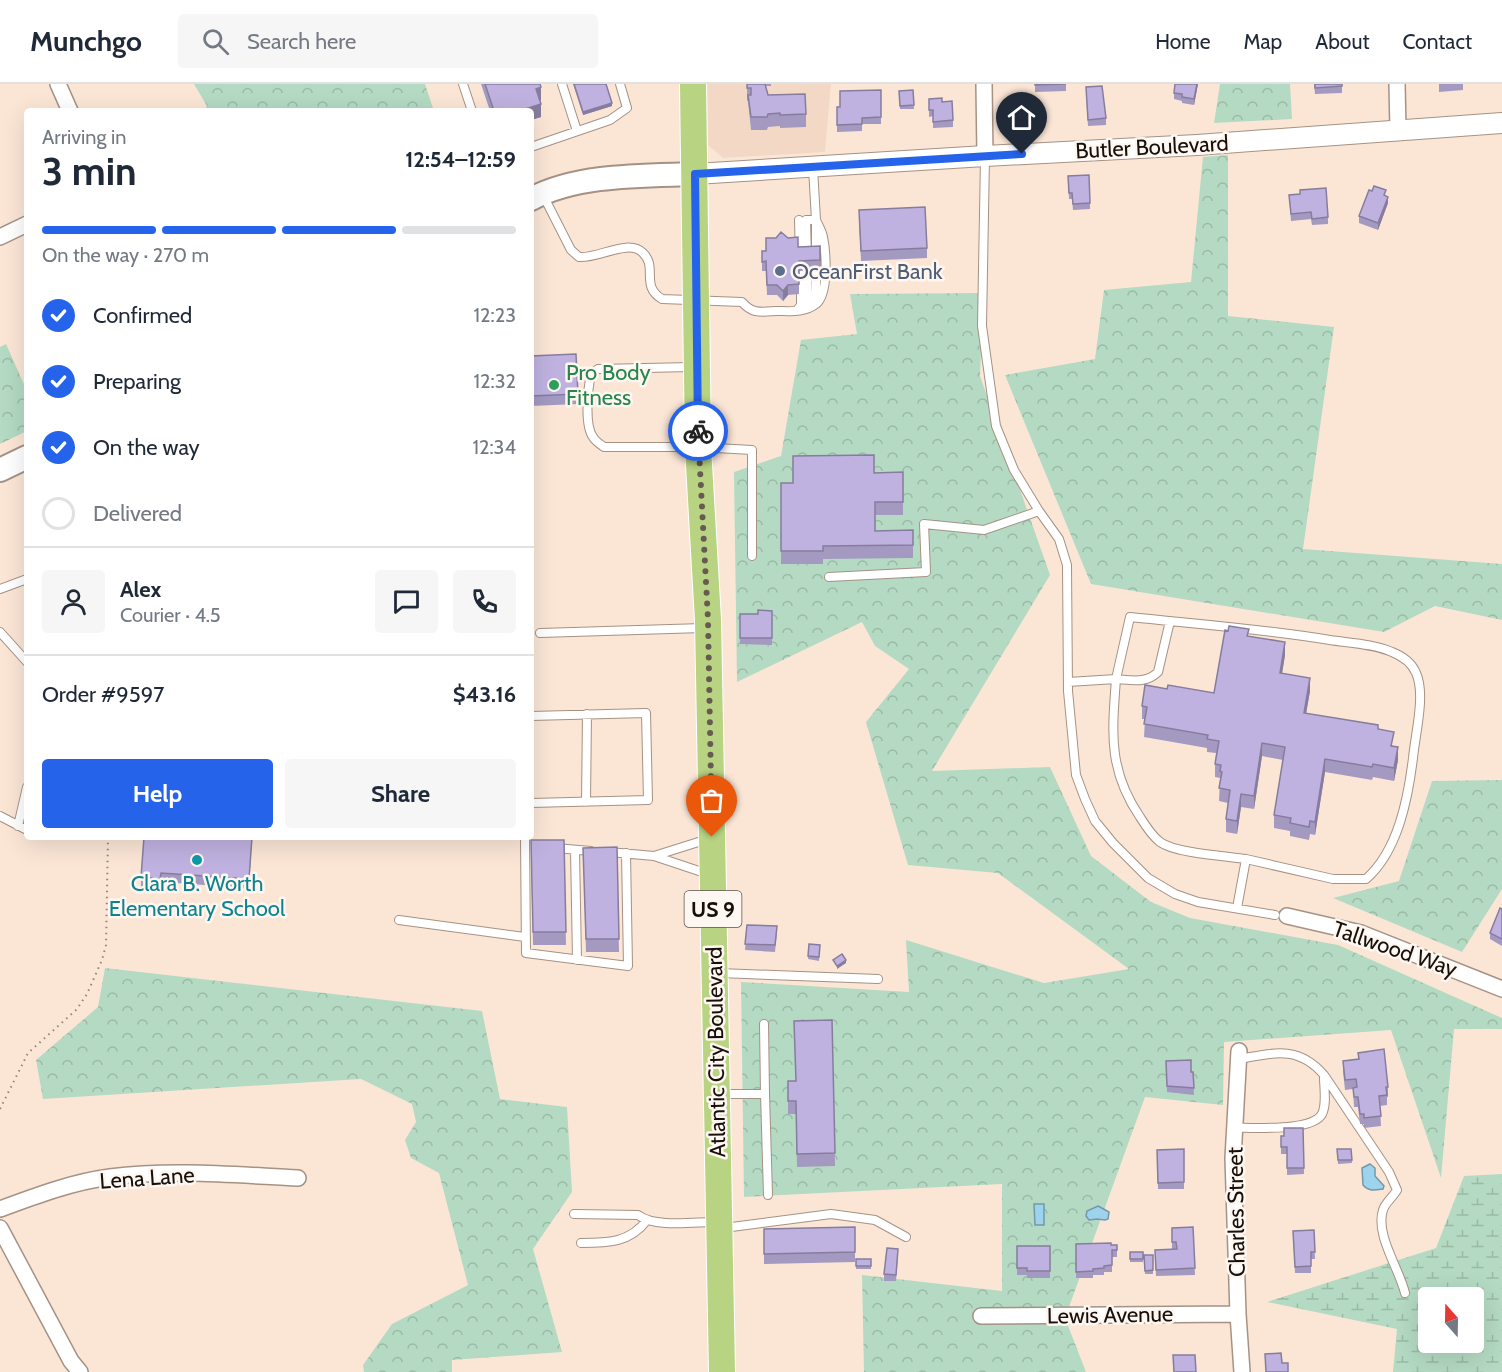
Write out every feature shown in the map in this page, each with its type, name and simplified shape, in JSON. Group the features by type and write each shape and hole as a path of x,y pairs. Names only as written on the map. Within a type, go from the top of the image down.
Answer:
{"highway":[{"name":"Atlantic City Boulevard","path":"693,84 698,447 708,628 722,1372"}],"main road":[{"path":"536,196 557,187 586,181 695,174"},
{"path":"0,470 24,458"}],"street":[{"path":"58,84 69,108"},
{"path":"984,84 985,156"},
{"path":"1397,84 1398,130"},
{"name":"Butler Boulevard","path":"695,174 1197,145 1502,123"},
{"path":"0,237 24,225"},
{"name":"Tallwood Way","path":"1281,915 1361,933 1502,989"},
{"name":"Charles Street","path":"1239,1055 1233,1158 1242,1372"},
{"name":"Lena Lane","path":"0,1209 66,1187 108,1177 153,1173 298,1178"},
{"path":"0,1228 71,1361 80,1372"},
{"name":"Lewis Avenue","path":"981,1316 1238,1314"}],"lane":[{"path":"463,84 471,108"},
{"path":"562,84 577,131"},
{"path":"534,146 610,120 627,108 620,84"},
{"path":"985,156 982,326 996,426 1014,470 1039,512 1059,539 1067,565 1068,682 1076,776 1095,821 1148,879 1175,894 1198,902 1281,915"},
{"path":"536,196 571,250 579,257 588,258 628,247 637,248 645,253 649,261 650,287 662,299 742,302 748,309 760,312 796,311 809,309 818,303 825,285 823,235 816,220 813,168"},
{"path":"796,311 805,305 808,297 803,220 816,220"},
{"path":"697,366 598,369 591,374 588,388 589,429 593,437 604,447 698,447 752,450 752,556"},
{"path":"829,577 926,572 924,524 984,530 1039,512"},
{"path":"0,589 24,580"},
{"path":"1130,617 1299,635 1391,651 1408,661 1416,673 1420,691 1412,769 1403,811 1389,848 1377,868 1365,879 1333,879 1246,859 1172,848 1159,842 1129,801 1119,779 1112,738 1116,679 1130,617"},
{"path":"1068,682 1116,679 1144,681 1152,678 1158,672 1170,621"},
{"path":"540,633 708,628"},
{"path":"0,632 24,659"},
{"path":"534,716 646,713 648,801 534,803"},
{"path":"586,802 587,714"},
{"path":"18,826 24,800"},
{"path":"0,816 24,829"},
{"path":"654,856 712,837"},
{"path":"525,840 526,953 628,966 626,853"},
{"path":"525,846 535,847"},
{"path":"545,848 654,856 713,875"},
{"path":"575,850 577,960"},
{"path":"1237,908 1246,859"},
{"path":"399,920 525,937"},
{"path":"714,972 879,979"},
{"path":"764,1023 768,1195"},
{"path":"1239,1055 1278,1053 1299,1055 1313,1063 1324,1075 1389,1172 1397,1190 1384,1208 1383,1236 1401,1276 1405,1293"},
{"path":"1234,1128 1297,1126 1314,1122 1321,1115 1324,1106 1324,1075"},
{"path":"717,1094 765,1094"},
{"path":"574,1214 638,1215 647,1220 659,1222 719,1225 831,1214 875,1220 906,1237"},
{"path":"581,1243 606,1243 624,1239 640,1230 647,1220"}],"path":[{"path":"0,1109 28,1053 77,1009 87,994 102,960 106,945 108,840"}],"shaded area":[{"path":"707,84 831,84 825,152 723,158 708,145"}],"green space":[{"path":"194,84 425,84 433,108 205,108 207,106"},
{"path":"1220,84 1290,84 1292,119 1214,123"},
{"path":"1228,155 1228,316 1334,327 1303,549 1502,564 1502,620 1435,606 1384,632 1091,584 1005,375 1095,359 1104,290 1191,282 1203,157"},
{"path":"983,293 980,376 1050,575 932,771 1050,767 1091,856 1151,902 1190,918 1338,945 1502,1018 1502,1029 1454,1029 1441,1178 1391,1030 1224,1042 1223,1105 1145,1097 1065,1318 1086,1372 864,1372 862,1275 1002,1291 1002,1184 744,1197 741,982 909,992 906,940 1044,983 1129,969 998,873 908,865 866,722 909,669 875,646 862,622 737,682 734,472 781,456 801,340 857,334 850,294"},
{"path":"6,344 24,384 24,432 0,444 0,347"},
{"path":"1502,780 1502,889 1462,952 1333,898 1399,881 1432,781"},
{"path":"105,968 482,1011 500,1099 567,1107 572,1192 533,1249 562,1352 452,1360 452,1372 364,1372 363,1365 392,1324 468,1285 439,1173 411,1158 405,1140 416,1122 412,1104 361,1079 43,1099 36,1060 98,1007"},
{"path":"1502,1174 1502,1372 1393,1372 1397,1329 1267,1302 1436,1248 1464,1176"}],"water":[{"path":"1370,1164 1375,1168 1375,1176 1384,1186 1383,1189 1370,1190 1363,1185 1362,1168"},
{"path":"1034,1204 1044,1204 1044,1225 1035,1225"},
{"path":"1098,1206 1109,1212 1108,1219 1089,1220 1086,1216 1087,1211"}],"building":[{"path":"485,84 540,84 541,87 536,89 541,104 528,108 493,108"},
{"path":"574,84 606,84 612,103 583,112"},
{"path":"747,84 765,84 768,95 805,94 806,114 780,115 780,113 768,114 767,117 751,117 748,95 751,95 751,88 747,88"},
{"path":"1175,84 1197,84 1194,99 1174,93"},
{"path":"1315,84 1342,84 1342,86 1315,88"},
{"path":"1102,86 1106,118 1088,120 1086,87"},
{"path":"881,90 881,117 862,118 862,124 837,125 840,91"},
{"path":"913,90 914,105 900,106 899,91"},
{"path":"942,98 942,102 952,101 953,120 933,122 933,110 929,110 929,99"},
{"path":"1089,175 1090,203 1073,204 1072,193 1069,193 1068,176"},
{"path":"1374,186 1386,190 1384,195 1388,197 1378,223 1359,216 1369,190 1372,191"},
{"path":"1326,188 1328,217 1312,219 1311,212 1291,214 1289,195 1300,194 1300,190"},
{"path":"925,207 927,248 861,251 859,210"},
{"name":"OceanFirst Bank","path":"781,232 788,238 798,237 798,247 820,246 820,260 799,261 799,284 788,285 783,291 777,285 767,285 766,261 762,262 762,251 766,251 766,238 776,238"},
{"name":"Pro Body Fitness","path":"576,354 578,394 534,396 534,356"},
{"path":"874,455 874,473 903,472 903,502 875,502 875,531 913,530 913,545 823,546 823,551 781,551 781,483 793,483 793,456"},
{"path":"758,610 772,611 772,638 740,638 740,614 758,614"},
{"path":"1229,626 1249,629 1247,636 1285,642 1280,673 1310,678 1304,713 1378,725 1378,729 1394,732 1391,746 1398,747 1394,768 1373,764 1372,767 1325,759 1315,822 1310,821 1309,827 1290,823 1291,818 1274,815 1285,747 1262,743 1254,796 1241,794 1237,821 1226,819 1230,790 1219,788 1221,765 1215,764 1219,741 1207,739 1208,735 1144,724 1147,707 1142,706 1145,685 1167,689 1168,685 1214,693 1225,630 1228,631"},
{"name":"Clara B. Worth Elementary School","path":"144,840 252,840 249,879 161,873 160,879 141,877"},
{"path":"531,840 564,840 566,932 533,932"},
{"path":"617,847 619,939 586,939 583,848"},
{"path":"1500,908 1502,909 1502,939 1490,933"},
{"path":"747,925 777,926 775,945 745,944"},
{"path":"809,944 820,945 819,957 808,956"},
{"path":"842,954 846,960 837,966 833,960"},
{"path":"832,1020 835,1153 797,1154 796,1101 788,1101 788,1081 796,1081 794,1021"},
{"path":"1384,1049 1388,1087 1386,1087 1387,1095 1379,1096 1381,1116 1364,1118 1364,1114 1360,1114 1358,1097 1354,1097 1353,1088 1357,1087 1356,1079 1345,1080 1343,1061 1359,1059 1358,1053"},
{"path":"1191,1060 1194,1088 1167,1086 1166,1061"},
{"path":"1284,1128 1303,1128 1304,1168 1287,1168 1287,1147 1281,1147"},
{"path":"1184,1149 1184,1182 1158,1183 1157,1150"},
{"path":"1337,1149 1351,1149 1352,1160 1338,1160"},
{"path":"855,1227 855,1252 764,1254 764,1229"},
{"path":"1193,1227 1195,1268 1156,1270 1155,1250 1177,1249 1176,1242 1172,1242 1172,1228"},
{"path":"1314,1230 1315,1252 1311,1252 1311,1266 1295,1267 1293,1231"},
{"path":"1111,1243 1111,1245 1117,1245 1117,1250 1112,1250 1112,1265 1093,1269 1093,1271 1076,1272 1076,1244"},
{"path":"1017,1246 1050,1246 1050,1271 1027,1271 1027,1268 1017,1268"},
{"path":"887,1248 898,1249 896,1275 884,1274"},
{"path":"1130,1252 1143,1252 1143,1259 1130,1259"},
{"path":"1144,1255 1153,1255 1153,1270 1145,1271"},
{"path":"856,1259 871,1259 871,1266 856,1266"},
{"path":"1281,1353 1282,1363 1288,1363 1288,1372 1266,1372 1265,1354"},
{"path":"1173,1355 1195,1355 1196,1372 1174,1372"}],"way so far":[{"path":"698,431 708,620 712,837"}],"place":[{"name":"OceanFirst Bank","path":"780,271"},
{"name":"Pro Body Fitness","path":"554,385"},
{"name":"Clara B. Worth Elementary School","path":"197,860"}],"route":[{"path":"698,431 695,174 1022,154"}]}
